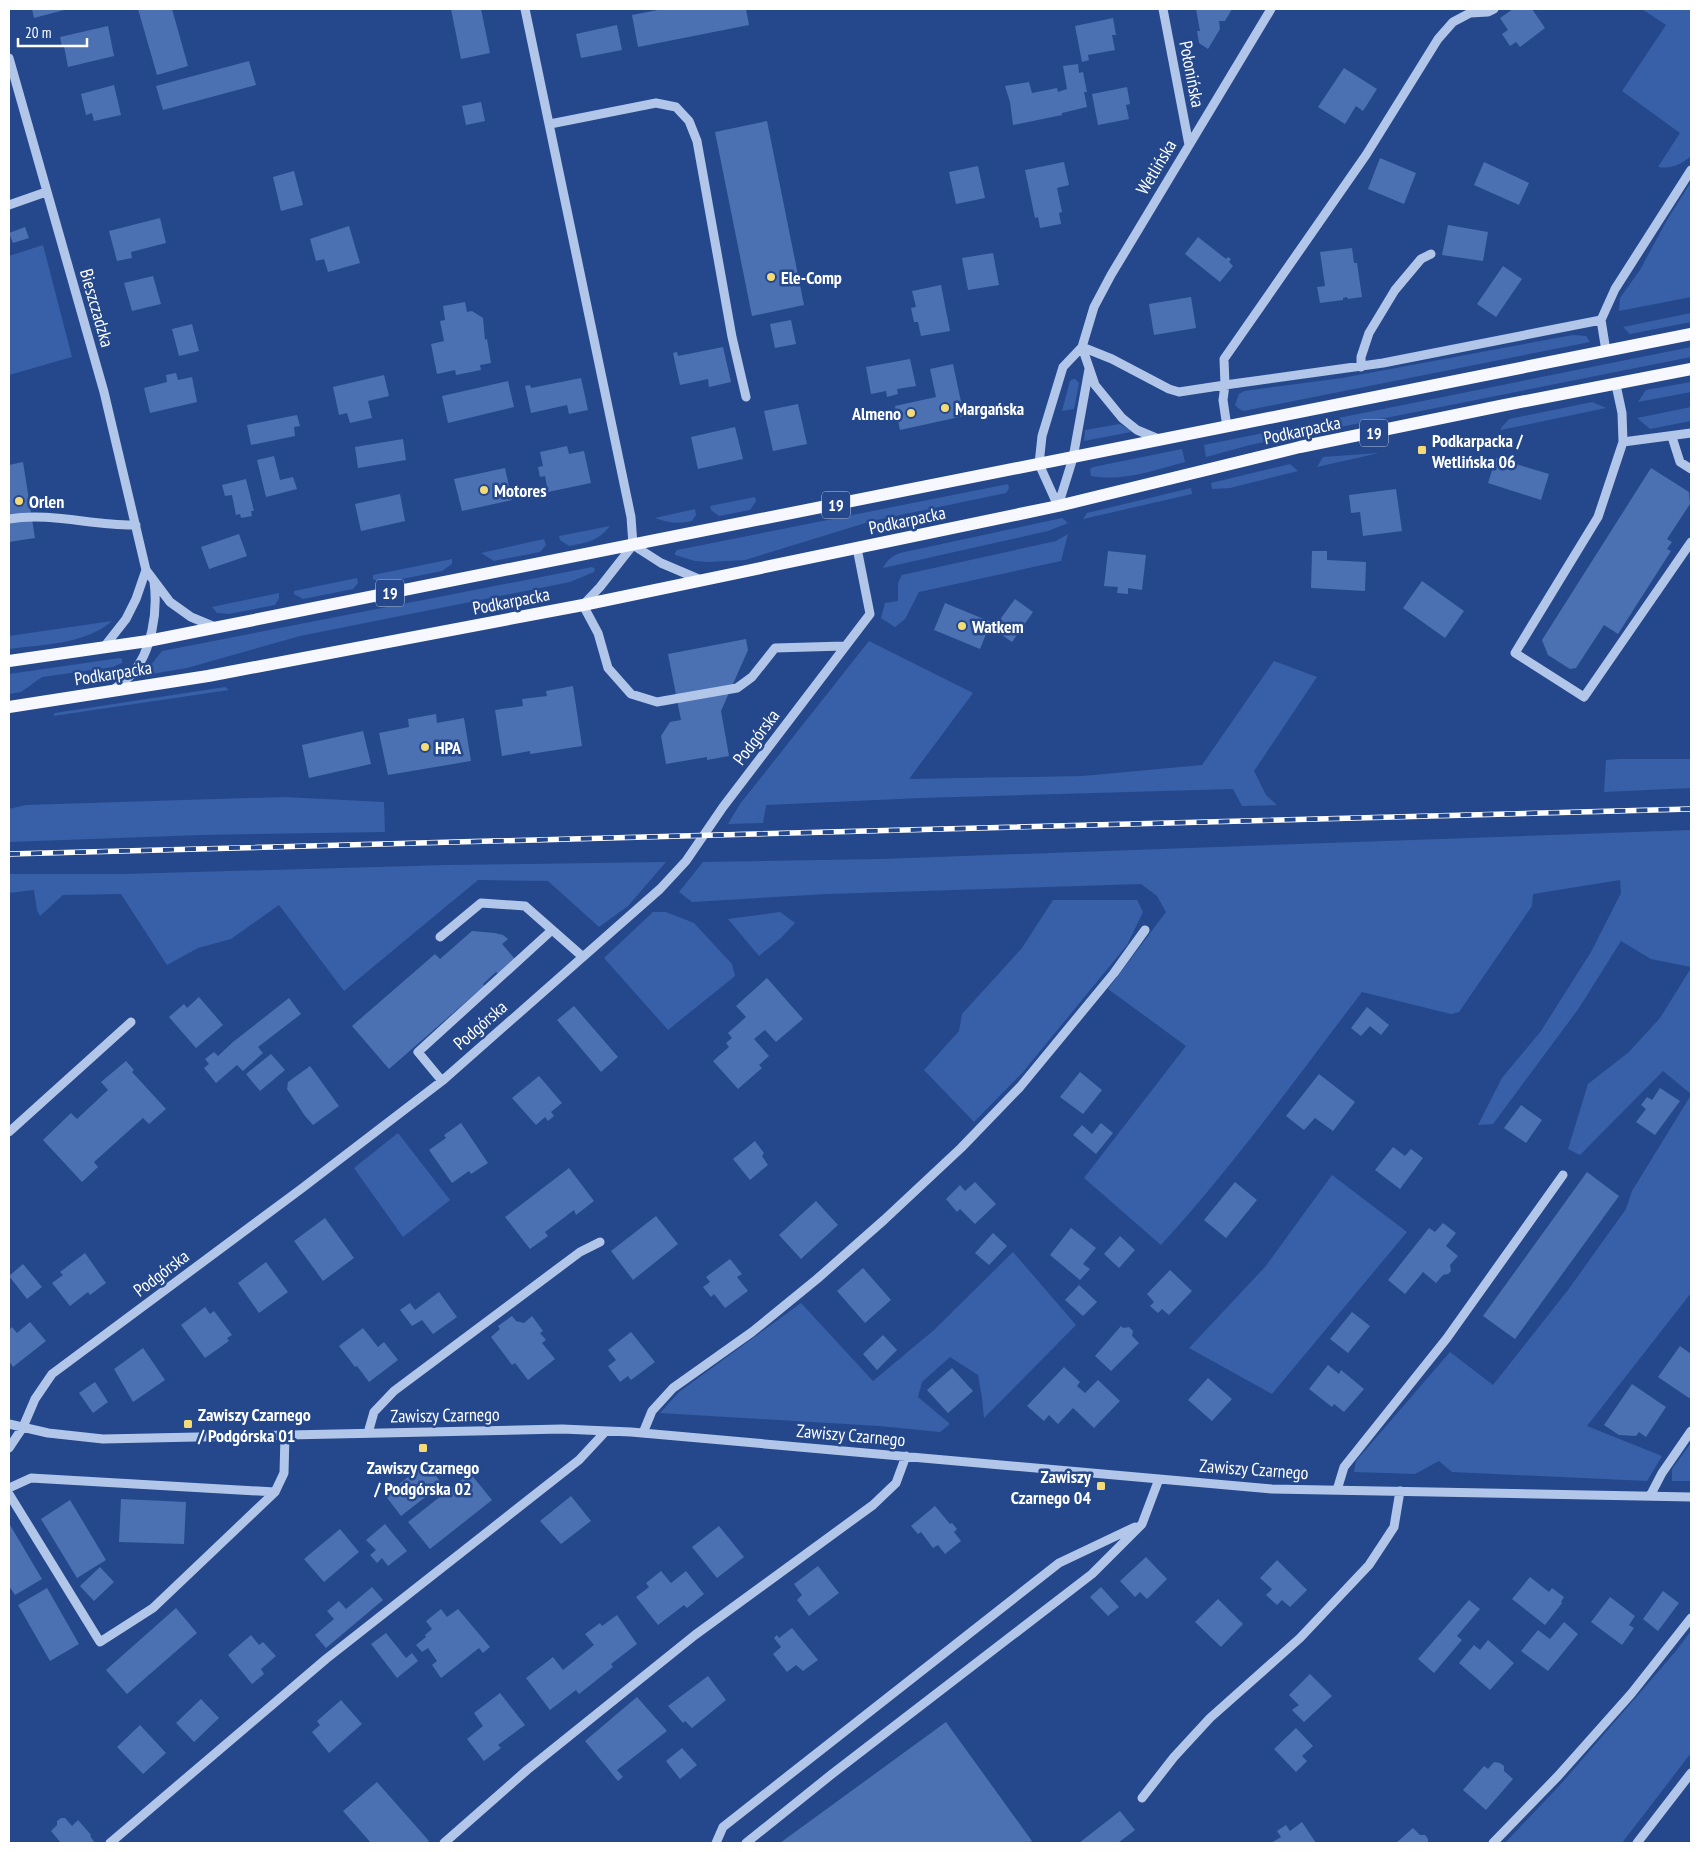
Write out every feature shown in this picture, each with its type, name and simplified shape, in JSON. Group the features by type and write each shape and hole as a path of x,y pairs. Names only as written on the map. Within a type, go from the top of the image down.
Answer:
{"main road":[{"name":"Podkarpacka","path":"9,661 148,641 217,628 1691,334"},
{"name":"Podkarpacka","path":"9,707 236,671 583,605 1058,506 1300,448 1500,406 1691,369"}],"street":[{"path":"525,9 631,517 633,545 600,587 583,605 598,633 608,668 631,694 657,702 737,688 752,677 774,648 844,646"},
{"name":"Połonińska","path":"1163,9 1189,145"},
{"name":"Wetlińska","path":"1039,464 1042,436 1063,367 1082,347 1094,306 1271,9"},
{"path":"1227,427 1223,400 1225,385 1224,359 1366,155 1438,39 1453,22 1470,13 1488,12 1494,9"},
{"name":"Bieszczadzka","path":"9,58 104,392 146,570 170,602 191,617 217,628"},
{"path":"550,124 656,103 676,107 689,122 697,141 732,337 746,398"},
{"path":"1606,351 1601,320 1615,289 1691,170"},
{"path":"9,205 46,192"},
{"path":"1361,367 1361,357 1369,333 1395,290 1421,259 1431,254"},
{"path":"1082,347 1112,359 1169,389 1179,392 1361,367 1601,320"},
{"path":"1082,347 1095,385 1122,418 1137,430 1161,440"},
{"path":"1058,506 1073,458 1089,369"},
{"path":"1616,384 1622,413 1623,442 1598,517 1515,652 1584,697 1691,542"},
{"path":"1623,442 1691,433"},
{"path":"1672,437 1680,462 1691,469"},
{"path":"1039,464 1058,506"},
{"path":"9,519 42,516 113,525 136,525"},
{"path":"633,545 660,563 701,580"},
{"name":"Podgórska","path":"9,1448 23,1427 35,1399 52,1374 301,1189 442,1080 660,889 686,861 723,808 870,614 857,548"},
{"path":"104,647 126,619 136,599 146,570"},
{"name":"Bieszczadzka","path":"111,691 131,675 142,659 155,615 157,599 154,582"},
{"path":"440,937 481,903 525,906 583,957"},
{"path":"442,1080 418,1052 552,930"},
{"path":"643,1433 652,1411 673,1388 752,1332 817,1279 961,1148 1020,1087 1114,972 1145,930"},
{"path":"9,1132 130,1022"},
{"path":"1337,1490 1344,1467 1447,1338 1563,1175"},
{"path":"368,1433 374,1412 394,1391 580,1252 600,1242"},
{"name":"Zawiszy Czarnego","path":"9,1424 66,1436 103,1439 562,1428 643,1433 1272,1489 1691,1497"},
{"path":"110,1843 326,1659 580,1460 606,1431"},
{"path":"1650,1496 1662,1473 1691,1432"},
{"path":"9,1494 100,1642 153,1608 275,1492 284,1473 285,1435"},
{"path":"444,1843 526,1770 687,1641 873,1505 896,1483 906,1456"},
{"path":"9,1488 31,1478 275,1492"},
{"path":"746,1843 832,1774 1092,1574 1142,1524 1159,1479"},
{"path":"1142,1798 1174,1757 1210,1718 1300,1638 1370,1565 1394,1528 1400,1491"},
{"path":"716,1843 723,1827 1059,1563 1142,1524"},
{"path":"1493,1843 1558,1776 1631,1694 1691,1618"},
{"path":"1637,1843 1691,1773"}],"shaded area":[{"path":"1642,9 1691,9 1691,156 1672,167 1658,167 1680,133 1622,91 1666,25"},
{"path":"1691,182 1691,297 1619,311 1620,298 1640,270 1667,220"},
{"path":"43,245 72,357 9,375 9,256"},
{"path":"1691,313 1691,322 1630,334 1623,327"},
{"path":"1573,335 1586,336 1590,342 1243,411 1235,405 1239,394 1244,391 1342,378"},
{"path":"1691,347 1691,357 1250,445 1206,457 1204,445"},
{"path":"1073,379 1079,383 1074,409 1062,411 1070,381"},
{"path":"1691,382 1691,392 1638,402 1646,390"},
{"path":"1592,402 1606,408 1501,430 1509,419"},
{"path":"1691,407 1691,421 1650,429 1637,418"},
{"path":"1120,424 1131,432 1084,441 1085,430"},
{"path":"1182,449 1185,462 1150,472 1127,476 1091,476 1090,469 1093,467"},
{"path":"1379,453 1317,467 1323,457"},
{"path":"1290,464 1298,471 1230,488 1212,489 1211,483"},
{"path":"1008,484 1009,488 1006,493 872,521 745,560 708,562 695,561 675,555 677,550"},
{"path":"1191,488 1192,494 1083,519 1087,513"},
{"path":"755,497 756,501 750,510 719,516 711,510 710,506"},
{"path":"695,509 696,515 692,521 673,522 655,518"},
{"path":"1062,518 1068,523 1048,531 883,568 890,559 900,553"},
{"path":"610,526 596,538 569,546 560,540 559,536"},
{"path":"1068,534 1061,561 919,592 905,619 895,627 881,618 885,603 898,601 898,583 902,575 1056,541"},
{"path":"544,539 546,545 540,552 494,561 481,553"},
{"path":"452,559 452,564 442,571 382,583 373,579 373,575"},
{"path":"592,567 595,569 594,572 570,582 300,636 187,668 151,674 147,670 162,651"},
{"path":"357,578 358,583 353,589 303,599 294,594 294,591"},
{"path":"279,593 279,598 275,605 229,614 217,613 212,607"},
{"path":"112,621 89,635 76,639 9,649 9,636"},
{"path":"869,641 973,693 909,779 1083,776 1202,765 1274,661 1317,677 1254,771 1266,795 1277,805 1242,806 1233,789 921,798 766,805 763,823 728,824 740,804"},
{"path":"120,658 122,663 113,667 42,677 21,692 9,694 9,674"},
{"path":"225,687 229,690 53,716 55,713"},
{"path":"1691,759 1691,788 1604,792 1606,760"},
{"path":"283,797 384,802 385,832 200,835 9,842 9,809 26,805"},
{"path":"1691,830 1691,967 1651,959 1621,941 1579,1008 1493,1124 1478,1125 1502,1078 1541,1031 1591,952 1621,893 1620,880 1533,894 1532,906 1459,1012 1451,1014 1362,992 1240,1152 1161,1245 1084,1178 1186,1046 1108,989 1166,912 1157,896 1141,884 827,894 692,902 679,892 703,862 881,859"},
{"path":"666,862 628,906 599,927 548,881 478,880 344,991 279,905 231,939 198,948 167,965 121,894 63,895 40,916 37,910 34,890 9,893 9,874 125,874 447,865"},
{"path":"1053,900 1137,900 1143,912 1127,945 1023,1072 974,1122 924,1070 959,1031 962,1014 1022,948"},
{"path":"653,912 666,912 694,923 732,964 735,976 668,1030 604,958"},
{"path":"780,912 795,923 781,938 759,956 728,919"},
{"path":"1691,968 1691,1094 1663,1071 1580,1155 1568,1149 1588,1084 1629,1052 1660,1018"},
{"path":"1691,1095 1691,1293 1587,1426 1662,1456 1647,1481 1452,1472 1439,1461 1415,1474 1354,1472 1356,1461 1450,1352 1493,1385 1568,1290 1626,1209 1632,1191"},
{"path":"398,1133 450,1200 403,1237 354,1168"},
{"path":"1332,1175 1407,1232 1272,1394 1189,1348 1265,1267"},
{"path":"1013,1252 1076,1325 984,1418 978,1375 950,1357 922,1382 918,1397 950,1424 940,1432 879,1426 660,1413 679,1392 801,1303 873,1381 934,1330"},
{"path":"1691,1443 1691,1481 1672,1481 1672,1469"},
{"path":"1691,1631 1691,1753 1622,1843 1505,1843 1560,1785 1676,1651"}],"building":[{"path":"32,9 68,9 34,18"},
{"path":"138,9 172,9 188,66 157,75"},
{"path":"451,9 481,9 490,53 461,59"},
{"path":"663,9 746,9 749,25 638,47 632,15"},
{"path":"1196,9 1232,9 1225,21 1219,21 1220,29 1208,49 1199,43 1197,31 1200,31"},
{"path":"1513,9 1532,9 1545,28 1520,47 1516,42 1510,46 1502,34 1508,30 1500,18"},
{"path":"1113,18 1116,35 1112,35 1115,50 1088,55 1089,60 1082,62 1075,26"},
{"path":"617,25 622,50 581,58 576,34"},
{"path":"108,26 114,56 68,67 64,46 62,47 60,37"},
{"path":"249,61 256,85 163,110 156,86"},
{"path":"1078,64 1079,73 1083,72 1087,92 1084,92 1087,107 1062,113 1062,115 1013,125 1010,102 1005,86 1029,82 1032,93 1057,88 1058,92 1067,89 1063,66"},
{"path":"1344,68 1377,89 1363,111 1356,106 1345,124 1318,107"},
{"path":"114,85 121,115 94,121 92,113 86,115 81,94"},
{"path":"1127,87 1130,104 1126,105 1129,119 1098,125 1092,94"},
{"path":"481,102 485,121 466,125 462,106"},
{"path":"767,121 804,305 752,316 715,132"},
{"path":"1380,158 1416,173 1404,204 1368,189"},
{"path":"1064,162 1069,185 1057,188 1062,212 1059,213 1061,224 1040,228 1038,217 1035,218 1025,170"},
{"path":"1484,162 1529,183 1519,205 1474,185"},
{"path":"978,166 985,198 956,204 949,172"},
{"path":"294,171 303,205 281,211 273,177"},
{"path":"160,218 166,243 131,252 132,258 117,261 109,231"},
{"path":"1448,225 1488,232 1483,261 1442,255"},
{"path":"349,226 360,263 328,272 324,259 316,261 310,239"},
{"path":"25,227 29,238 13,243 9,233"},
{"path":"1198,237 1226,259 1228,257 1231,259 1229,262 1233,266 1220,282 1185,254"},
{"path":"1352,248 1354,263 1357,263 1362,297 1348,299 1347,297 1343,298 1343,300 1320,303 1317,287 1325,286 1320,252"},
{"path":"993,253 999,285 968,290 962,258"},
{"path":"1503,266 1522,279 1496,317 1477,304"},
{"path":"153,276 161,304 132,311 124,283"},
{"path":"941,285 950,331 921,336 918,322 914,322 911,308 916,307 912,291"},
{"path":"1191,297 1196,328 1154,335 1149,304"},
{"path":"465,302 467,312 472,311 483,318 485,340 487,339 491,363 480,365 481,370 456,375 455,370 437,374 431,344 444,341 440,321 445,320 443,306"},
{"path":"791,320 796,344 775,348 770,324"},
{"path":"192,324 199,351 179,356 172,329"},
{"path":"723,347 731,382 709,387 708,379 680,385 673,353 677,352 678,356"},
{"path":"910,359 916,386 897,389 898,394 887,397 886,391 871,394 866,367"},
{"path":"953,364 964,416 900,430 895,406 936,397 930,369"},
{"path":"176,373 178,380 192,377 197,402 150,413 144,388 167,382 166,375"},
{"path":"384,375 389,396 368,401 372,418 350,423 347,413 339,415 333,387"},
{"path":"581,378 588,410 569,414 567,405 531,413 525,386 530,385 531,388"},
{"path":"508,381 514,407 448,423 442,396"},
{"path":"798,404 807,444 773,451 764,411"},
{"path":"297,415 300,426 294,427 295,436 251,445 247,425"},
{"path":"735,427 743,459 698,469 691,437"},
{"path":"403,439 406,460 358,468 355,447"},
{"path":"567,446 569,454 584,451 591,483 548,492 545,476 540,477 538,467 543,466 540,452"},
{"path":"274,456 280,480 293,477 297,489 266,497 257,460"},
{"path":"1496,458 1549,474 1541,500 1488,483"},
{"name":"Orlen","path":"23,462 35,538 9,542 9,465"},
{"path":"505,468 512,500 462,511 454,479"},
{"path":"1651,468 1689,492 1690,504 1667,539 1672,542 1667,549 1671,551 1618,634 1604,625 1576,668 1570,669 1548,655 1542,640"},
{"path":"246,479 254,511 251,511 252,516 241,518 240,514 236,515 232,495 225,496 222,485"},
{"path":"1396,489 1402,531 1363,536 1360,512 1351,513 1349,495"},
{"path":"400,494 405,521 361,531 355,504"},
{"path":"239,534 247,556 209,569 201,547"},
{"path":"1108,551 1146,555 1142,590 1128,588 1128,594 1117,593 1118,587 1104,586"},
{"path":"1312,551 1327,551 1327,560 1366,562 1365,591 1311,588"},
{"path":"1422,581 1464,611 1445,638 1403,608"},
{"path":"1015,599 1033,612 1012,642 993,629"},
{"name":"Watkem","path":"945,603 991,622 980,649 934,630"},
{"path":"746,639 748,650 721,711 729,756 707,760 707,757 666,764 661,736 670,722 681,720 668,654"},
{"path":"573,686 582,746 502,756 495,710 523,706 522,699 547,696 546,691"},
{"name":"HPA","path":"436,714 437,723 464,718 471,761 388,775 379,733 409,727 408,719"},
{"path":"363,731 371,764 309,778 302,745"},
{"path":"472,931 503,935 508,939 502,944 515,959 498,974 496,972 483,984 484,986 389,1069 352,1026 435,954 440,959"},
{"path":"767,978 803,1019 776,1042 765,1030 754,1039 769,1056 759,1065 762,1068 738,1089 713,1061 729,1047 726,1043 732,1038 728,1033 746,1017 736,1006"},
{"path":"199,997 223,1025 196,1048 169,1017 184,1004 187,1008"},
{"path":"289,998 301,1014 258,1047 263,1053 243,1071 237,1065 216,1083 204,1068 209,1064 205,1059 214,1052 218,1056"},
{"path":"574,1006 618,1057 601,1072 557,1020"},
{"path":"1367,1007 1389,1025 1381,1035 1370,1026 1361,1036 1351,1028"},
{"path":"271,1054 285,1070 260,1091 246,1074"},
{"path":"126,1061 134,1070 132,1072 166,1109 149,1124 143,1118 94,1162 98,1167 82,1182 43,1140 71,1113 77,1119 108,1090 101,1082"},
{"path":"310,1066 339,1106 313,1125 287,1089 288,1082"},
{"path":"1080,1072 1102,1090 1083,1114 1060,1097"},
{"path":"1319,1074 1355,1102 1333,1131 1315,1118 1304,1130 1286,1116"},
{"path":"539,1076 562,1103 551,1112 554,1116 548,1121 545,1117 536,1125 512,1098"},
{"path":"1660,1088 1680,1101 1655,1135 1636,1122 1646,1109 1641,1105 1647,1097 1652,1100"},
{"path":"1521,1105 1542,1120 1526,1143 1504,1128"},
{"path":"461,1123 488,1163 471,1174 469,1171 452,1183 429,1150 446,1138 444,1135"},
{"path":"1101,1123 1113,1133 1096,1154 1073,1135 1082,1125 1092,1134"},
{"path":"755,1141 764,1153 762,1156 768,1165 750,1180 733,1159"},
{"path":"1393,1147 1405,1156 1411,1149 1423,1158 1400,1189 1375,1170"},
{"path":"569,1168 594,1201 576,1215 574,1210 545,1232 548,1236 530,1249 505,1217"},
{"path":"1587,1172 1619,1196 1515,1339 1483,1316"},
{"path":"975,1182 996,1204 975,1224 960,1209 957,1212 946,1199 960,1185 965,1191"},
{"path":"1235,1182 1257,1200 1226,1238 1204,1220"},
{"path":"816,1201 838,1225 801,1259 779,1235"},
{"path":"656,1216 678,1244 633,1280 611,1251"},
{"path":"325,1218 354,1258 323,1281 294,1241"},
{"path":"1443,1223 1456,1233 1446,1246 1458,1256 1450,1265 1451,1271 1443,1275 1436,1283 1423,1272 1405,1294 1388,1280 1429,1228 1435,1232"},
{"path":"1071,1228 1096,1248 1083,1264 1090,1269 1080,1280 1050,1255"},
{"path":"993,1233 1007,1246 989,1265 975,1253"},
{"path":"1120,1236 1135,1250 1119,1268 1104,1254"},
{"path":"85,1253 106,1283 90,1295 88,1292 70,1306 52,1283 63,1275 60,1272"},
{"path":"730,1259 742,1274 737,1277 748,1291 725,1308 714,1294 711,1297 703,1287 710,1282 706,1277"},
{"path":"266,1262 288,1292 259,1313 238,1283"},
{"path":"23,1264 42,1287 27,1299 9,1276"},
{"path":"863,1268 891,1300 865,1323 837,1291"},
{"path":"1170,1270 1192,1291 1169,1315 1162,1309 1158,1313 1150,1306 1154,1302 1147,1294"},
{"path":"1079,1285 1097,1302 1083,1316 1065,1300"},
{"path":"439,1292 457,1317 433,1334 422,1320 412,1326 400,1310 410,1303 415,1310"},
{"path":"205,1307 210,1314 214,1311 232,1335 227,1338 229,1341 205,1358 181,1325"},
{"path":"1352,1312 1370,1326 1348,1353 1330,1339"},
{"path":"512,1316 516,1321 524,1323 532,1316 543,1331 540,1333 546,1340 542,1343 555,1359 528,1380 515,1363 512,1365 491,1337 500,1329 498,1326"},
{"path":"30,1322 46,1341 13,1367 9,1361 9,1330 12,1327 17,1333"},
{"path":"1121,1326 1123,1328 1129,1327 1133,1331 1132,1336 1139,1343 1111,1371 1095,1356"},
{"path":"363,1328 378,1347 384,1342 398,1360 369,1382 339,1346"},
{"path":"631,1332 655,1362 631,1380 628,1376 620,1382 608,1366 616,1360 608,1350"},
{"path":"883,1335 897,1350 877,1370 863,1354"},
{"path":"1680,1346 1691,1354 1691,1396 1689,1398 1658,1377"},
{"path":"143,1348 165,1380 133,1402 114,1369"},
{"path":"1328,1365 1339,1374 1341,1370 1364,1389 1344,1412 1334,1404 1332,1407 1309,1389"},
{"path":"1064,1367 1080,1382 1077,1386 1085,1393 1098,1380 1120,1401 1094,1428 1073,1408 1058,1424 1049,1415 1044,1421 1027,1406"},
{"path":"952,1368 973,1391 948,1413 927,1390"},
{"path":"1208,1378 1232,1399 1212,1421 1188,1400"},
{"path":"95,1382 108,1402 93,1413 79,1393"},
{"path":"1632,1384 1666,1407 1646,1437 1639,1432 1636,1436 1619,1435 1604,1425"},
{"path":"426,1463 442,1484 401,1516 385,1495"},
{"path":"470,1473 492,1500 430,1549 408,1522"},
{"path":"571,1496 591,1521 561,1544 540,1521"},
{"path":"121,1499 186,1502 184,1544 119,1542"},
{"path":"70,1500 106,1560 77,1578 41,1519"},
{"path":"935,1506 950,1524 952,1523 957,1529 954,1532 961,1541 945,1554 938,1545 933,1548 921,1532 918,1534 911,1526"},
{"path":"385,1524 407,1551 388,1566 382,1558 377,1563 370,1555 376,1550 366,1540"},
{"path":"10,1525 42,1579 15,1595 9,1586"},
{"path":"719,1526 744,1557 717,1578 692,1547"},
{"path":"340,1529 359,1552 324,1582 304,1559"},
{"path":"1146,1557 1167,1579 1147,1599 1140,1592 1135,1597 1120,1581"},
{"path":"1277,1560 1307,1590 1290,1607 1282,1600 1277,1605 1266,1595 1272,1589 1260,1578"},
{"path":"818,1566 839,1593 809,1616 797,1600 802,1595 794,1584"},
{"path":"100,1567 114,1582 94,1601 80,1586"},
{"path":"661,1571 671,1583 686,1571 704,1594 687,1608 684,1605 658,1625 636,1597 649,1587 646,1583"},
{"path":"1530,1577 1549,1592 1552,1588 1564,1597 1562,1603 1545,1625 1512,1599"},
{"path":"372,1587 383,1600 326,1648 315,1635 334,1619 327,1611 339,1601 346,1609"},
{"path":"1101,1587 1119,1607 1108,1616 1090,1597"},
{"path":"47,1588 79,1644 50,1661 18,1605"},
{"path":"1663,1591 1679,1603 1658,1631 1643,1619"},
{"path":"1610,1597 1635,1616 1629,1625 1634,1628 1622,1645 1591,1622"},
{"path":"1218,1599 1243,1624 1221,1647 1195,1622"},
{"path":"1469,1600 1480,1609 1457,1636 1462,1640 1434,1673 1418,1659"},
{"path":"176,1608 197,1633 127,1694 106,1670"},
{"path":"441,1609 447,1617 458,1609 490,1647 483,1653 479,1648 441,1678 432,1665 437,1661 428,1648 422,1652 416,1645 432,1629 426,1621"},
{"path":"617,1615 637,1644 611,1664 613,1667 579,1694 576,1690 550,1710 526,1678 553,1657 563,1670 594,1645 585,1634 600,1623 602,1626"},
{"path":"1564,1622 1578,1634 1548,1671 1521,1651 1538,1630 1550,1639"},
{"path":"792,1628 818,1660 803,1671 796,1665 787,1672 773,1654 781,1647 774,1638 777,1635 779,1638"},
{"path":"386,1633 406,1658 412,1653 418,1661 397,1678 371,1644"},
{"path":"251,1635 259,1645 263,1642 276,1656 261,1669 264,1674 252,1684 228,1655"},
{"path":"1488,1640 1514,1663 1490,1690 1459,1663 1474,1645 1480,1650"},
{"path":"1310,1674 1332,1696 1304,1722 1292,1710 1299,1705 1289,1695"},
{"path":"708,1676 726,1700 692,1728 685,1721 683,1723 668,1706"},
{"path":"500,1693 525,1725 498,1745 501,1748 484,1761 467,1739 483,1726 474,1713"},
{"path":"637,1697 667,1731 617,1770 623,1777 618,1781 585,1741"},
{"path":"201,1699 219,1718 194,1742 176,1723"},
{"path":"341,1700 362,1724 329,1753 312,1732 320,1725 317,1721"},
{"path":"946,1722 1032,1841 1028,1843 780,1843"},
{"path":"140,1725 166,1753 143,1774 117,1747"},
{"path":"1296,1728 1313,1746 1302,1756 1307,1761 1296,1772 1274,1749"},
{"path":"682,1748 697,1765 680,1779 666,1761"},
{"path":"1494,1762 1504,1766 1504,1771 1513,1779 1486,1810 1463,1790 1484,1766 1488,1769"},
{"path":"377,1782 429,1841 427,1843 371,1843 343,1811"},
{"path":"1120,1811 1135,1830 1118,1843 1079,1843"},
{"path":"61,1818 65,1818 72,1826 78,1820 91,1835 95,1843 61,1843 51,1831"},
{"path":"1302,1822 1316,1843 1271,1843 1281,1837 1277,1831 1286,1825 1290,1831"},
{"path":"1413,1828 1420,1835 1425,1835 1428,1843 1396,1843"}],"railway":[{"path":"9,854 1691,809"}],"place":[{"name":"Ele-Comp","path":"771,277"},
{"name":"Margańska","path":"945,408"},
{"name":"Almeno","path":"911,413"},
{"name":"Podkarpacka / Wetlińska 06","path":"1422,450"},
{"name":"Motores","path":"484,490"},
{"name":"Orlen","path":"19,501"},
{"name":"Watkem","path":"962,626"},
{"name":"HPA","path":"425,747"},
{"name":"Zawiszy Czarnego / Podgórska 01","path":"188,1424"},
{"name":"Zawiszy Czarnego / Podgórska 02","path":"423,1448"},
{"name":"Zawiszy Czarnego 04","path":"1101,1486"}]}
